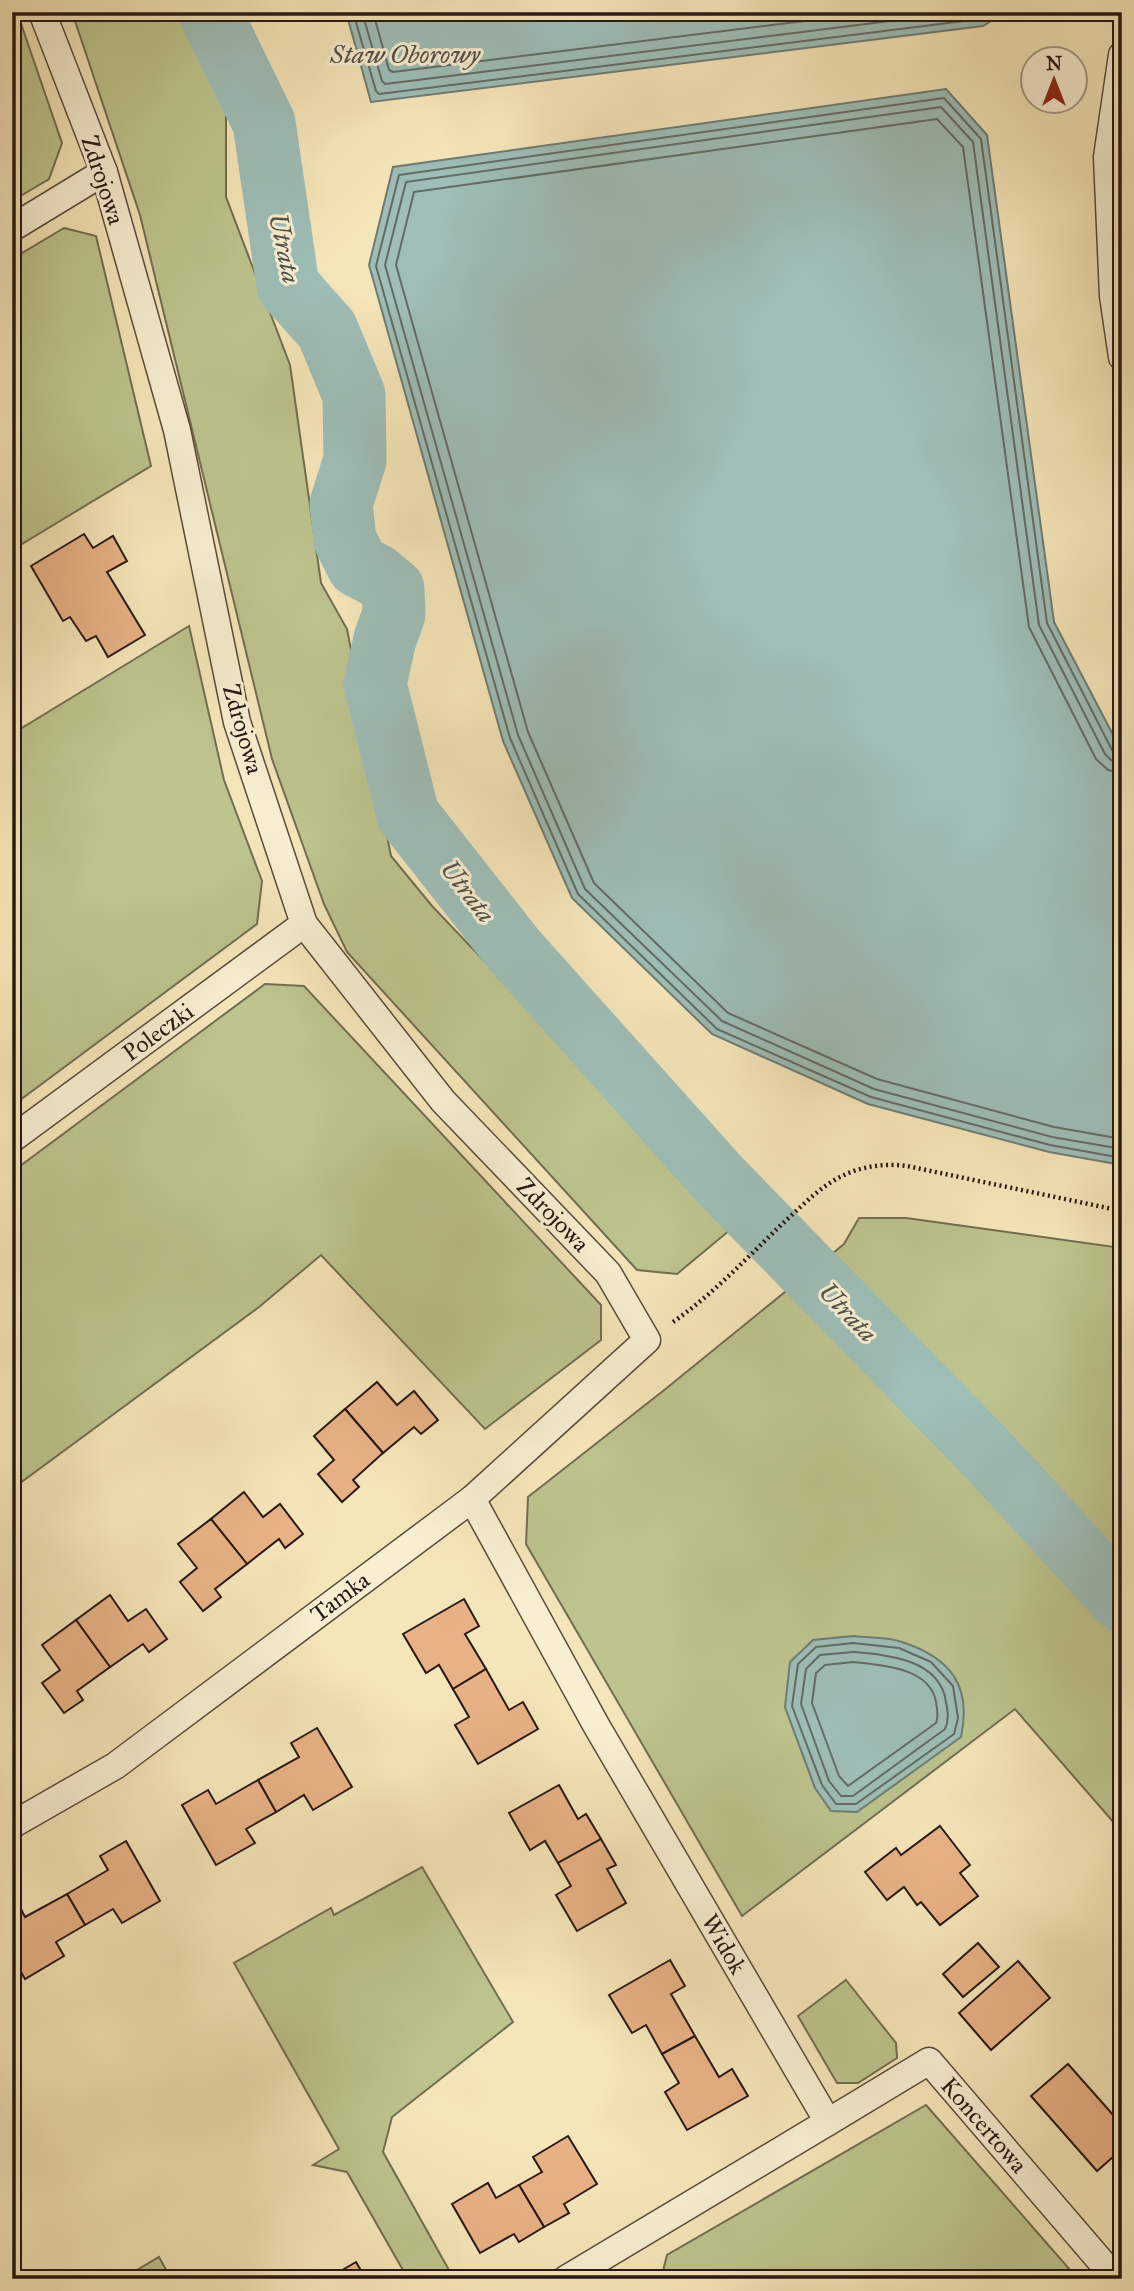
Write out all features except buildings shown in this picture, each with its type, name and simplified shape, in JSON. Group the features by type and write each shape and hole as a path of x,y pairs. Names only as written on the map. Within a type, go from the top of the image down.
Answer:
{"street":[{"name":"Zdrojowa","path":"42,12 104,172 177,430 237,722 304,924 443,1101 608,1273 647,1340"},
{"path":"1122,55 1107,157 1113,296 1122,357"},
{"path":"12,228 104,172"},
{"name":"Poleczki","path":"12,1139 304,924"},
{"name":"Tamka","path":"12,1825 115,1766 472,1499 647,1340"},
{"name":"Widok","path":"472,1499 596,1725 828,2122"},
{"name":"Koncertowa","path":"828,2122 929,2061 1116,2279"},
{"path":"566,2279 828,2122"}],"path":[{"path":"647,1340 679,1318 722,1282 797,1210 844,1175 892,1164 1122,1211"}],"green space":[{"path":"12,12 17,12 62,143 49,179 12,201"},
{"path":"72,12 186,12 226,98 226,197 290,365 321,583 347,629 391,856 432,906 736,1225 677,1274 637,1270 347,952 324,904 272,759 140,215"},
{"path":"64,228 96,236 151,466 12,550 12,259"},
{"path":"189,626 224,780 262,881 257,924 12,1106 12,734"},
{"path":"265,984 304,986 601,1305 601,1340 485,1429 321,1255 259,1307 12,1489 12,1172"},
{"path":"859,1218 906,1218 1122,1248 1122,1832 1015,1709 742,1916 526,1544 528,1497 844,1244"},
{"path":"422,1867 513,2022 392,2117 383,2152 454,2279 408,2279 347,2172 313,2165 339,2149 234,1963 331,1908 334,1915"},
{"path":"846,1980 896,2043 897,2058 858,2083 837,2083 798,2016"},
{"path":"926,2105 1078,2279 661,2279 667,2255"},
{"path":"159,2257 171,2279 122,2279"}],"water":[{"name":"Staw Oborowy","path":"346,12 1005,12 983,26 371,102"},
{"path":"946,89 987,135 1054,622 1122,752 1122,1165 1049,1152 868,1104 712,1034 572,898 503,741 369,265 393,167"},
{"path":"853,1636 896,1640 933,1656 954,1676 960,1689 964,1719 961,1737 857,1812 831,1811 815,1788 785,1707 790,1662 813,1640"}],"waterway":[{"name":"Utrata","path":"210,12 264,123 288,286 327,330 354,395 355,460 341,504 345,540 358,566 376,575 393,589 394,614 385,639 375,684 408,815 515,951 719,1179 987,1454 1122,1601"}]}
